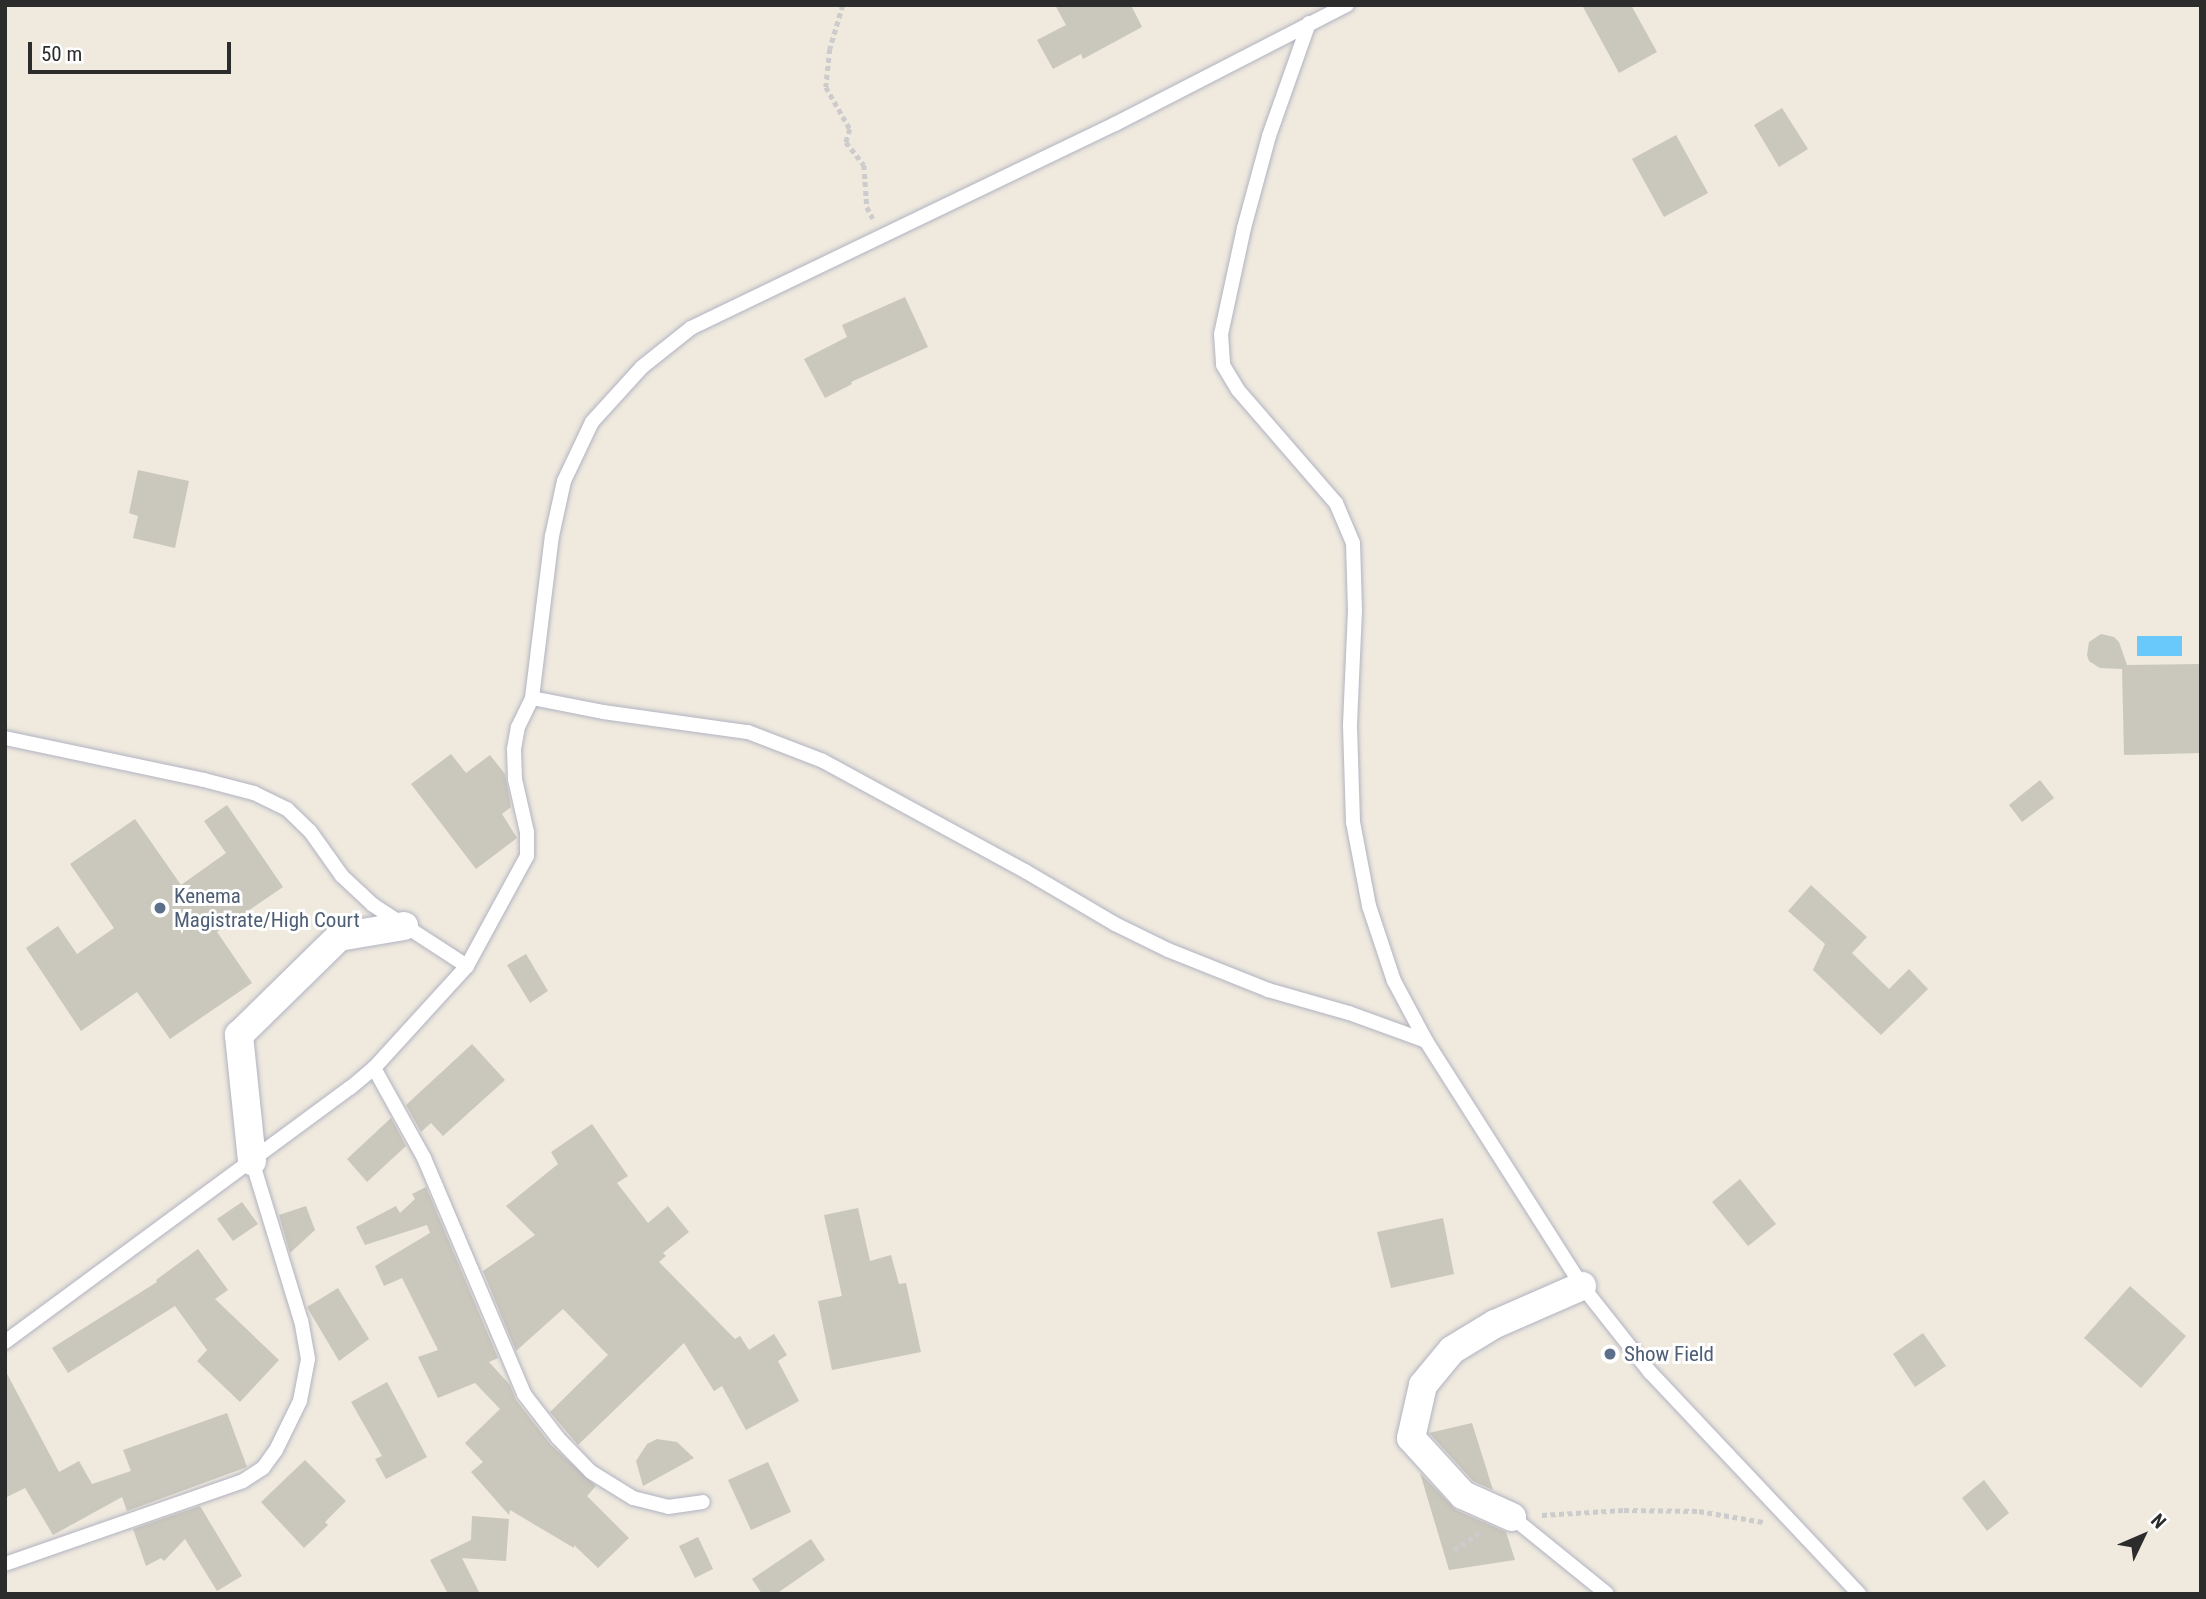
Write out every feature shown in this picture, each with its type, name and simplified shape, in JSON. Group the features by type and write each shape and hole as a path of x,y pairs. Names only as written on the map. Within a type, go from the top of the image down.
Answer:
{"street":[{"path":"252,1161 239,1035 339,937 404,926"},
{"path":"1512,1517 1463,1495 1412,1438 1423,1385 1452,1350 1495,1324 1582,1286"}],"lane":[{"path":"5,1342 374,1068 467,966 527,856 527,832 515,779 514,749 518,727 533,698 552,536 564,481 592,422 642,368 691,328 1115,124 1347,5"},
{"path":"1309,23 1269,136 1244,228 1221,334 1223,365 1238,390 1336,503 1353,542 1355,610 1350,726 1353,822 1369,906 1394,981 1426,1041 1582,1286 1650,1372 1859,1594"},
{"path":"533,698 603,712 748,732 823,761 1025,870 1115,924 1168,950 1268,990 1349,1013 1426,1041"},
{"path":"5,738 204,780 265,799 287,809 310,831 342,876 373,905 467,966"},
{"path":"374,1068 424,1158 524,1394 591,1472 633,1498 668,1507 703,1502"},
{"path":"5,1564 243,1482 263,1468 276,1450 300,1401 308,1359 301,1321 252,1161"},
{"path":"1512,1517 1607,1594"}],"path":[{"path":"843,5 830,49 826,87 850,129 846,142 864,165 867,207 878,228"},
{"path":"1454,1550 1478,1533 1512,1517 1624,1510 1699,1511 1795,1527"}],"water":[{"path":"2137,636 2182,636 2182,656 2137,656"}],"building":[{"path":"1055,5 1131,5 1142,27 1083,59 1081,54 1053,69 1037,40 1066,25"},
{"path":"1582,5 1631,5 1657,52 1619,73"},
{"path":"1782,108 1808,149 1779,167 1754,125"},
{"path":"1676,135 1708,193 1664,217 1632,159"},
{"path":"905,297 928,347 851,382 852,384 825,398 804,359 847,337 842,325"},
{"path":"138,470 189,481 175,548 133,538 138,516 129,513"},
{"path":"2101,634 2114,637 2119,642 2127,665 2201,664 2201,753 2124,755 2122,669 2100,668 2089,661 2087,655 2089,642"},
{"path":"451,754 466,773 490,755 505,774 511,807 502,814 517,838 476,869 411,784"},
{"path":"2040,780 2054,798 2022,822 2009,805"},
{"path":"227,805 283,887 217,932 252,983 170,1039 137,992 81,1031 26,948 58,926 77,954 114,928 70,864 135,819 181,885 226,853 204,821"},
{"path":"1811,885 1867,937 1852,953 1889,989 1909,969 1928,989 1881,1035 1813,970 1825,944 1788,911"},
{"path":"526,954 548,991 530,1003 507,965"},
{"path":"472,1044 505,1080 443,1136 431,1123 421,1132 406,1105"},
{"path":"391,1118 406,1146 367,1182 347,1159"},
{"path":"592,1124 628,1176 617,1183 648,1223 668,1206 689,1232 663,1253 666,1256 659,1262 735,1339 740,1336 749,1350 774,1334 787,1355 778,1361 799,1401 746,1430 722,1386 714,1391 684,1343 578,1445 550,1412 608,1355 563,1309 516,1351 483,1271 535,1235 506,1206 558,1164 551,1152"},
{"path":"1740,1179 1776,1224 1748,1246 1712,1202"},
{"path":"426,1187 498,1358 489,1362 510,1385 516,1400 551,1445 596,1486 587,1496 629,1538 598,1568 574,1545 574,1548 510,1510 509,1515 471,1472 483,1462 465,1443 500,1409 475,1383 438,1398 418,1357 438,1350 402,1278 384,1286 375,1266 430,1233 427,1225 365,1245 356,1227 396,1206 400,1213 415,1199 412,1194"},
{"path":"242,1202 258,1224 233,1241 217,1219"},
{"path":"306,1206 315,1230 290,1253 279,1215"},
{"path":"858,1208 870,1261 891,1255 899,1284 906,1283 921,1352 832,1370 818,1301 842,1296 824,1215"},
{"path":"1443,1218 1454,1274 1391,1288 1377,1232"},
{"path":"198,1249 228,1290 215,1299 279,1360 240,1402 197,1361 207,1350 175,1306 68,1373 52,1348 157,1282 156,1280"},
{"path":"2130,1286 2186,1336 2141,1388 2084,1338"},
{"path":"338,1288 369,1339 339,1361 307,1307"},
{"path":"1923,1333 1946,1366 1915,1387 1893,1354"},
{"path":"5,1370 59,1472 79,1461 92,1484 131,1471 123,1450 227,1413 247,1467 127,1511 122,1497 53,1535 25,1488 5,1498"},
{"path":"387,1382 427,1457 386,1479 375,1459 382,1456 351,1402"},
{"path":"1472,1423 1493,1490 1473,1481 1429,1433"},
{"path":"657,1439 677,1442 694,1458 643,1486 636,1461 647,1444"},
{"path":"305,1460 346,1501 325,1522 328,1525 304,1548 261,1502"},
{"path":"768,1462 791,1512 751,1530 728,1480"},
{"path":"1420,1473 1456,1510 1506,1532 1515,1560 1449,1570"},
{"path":"1984,1480 2009,1513 1987,1531 1962,1498"},
{"path":"200,1506 242,1576 217,1591 185,1539 164,1561 161,1558 146,1566 133,1529"},
{"path":"472,1516 509,1519 506,1561 462,1558 480,1594 448,1594 430,1560 471,1540"},
{"path":"698,1537 713,1569 695,1578 679,1546"},
{"path":"811,1539 825,1560 776,1594 762,1594 752,1579"}],"place":[{"name":"Kenema Magistrate/High Court","path":"160,908"},
{"name":"Show Field","path":"1610,1354"}]}
